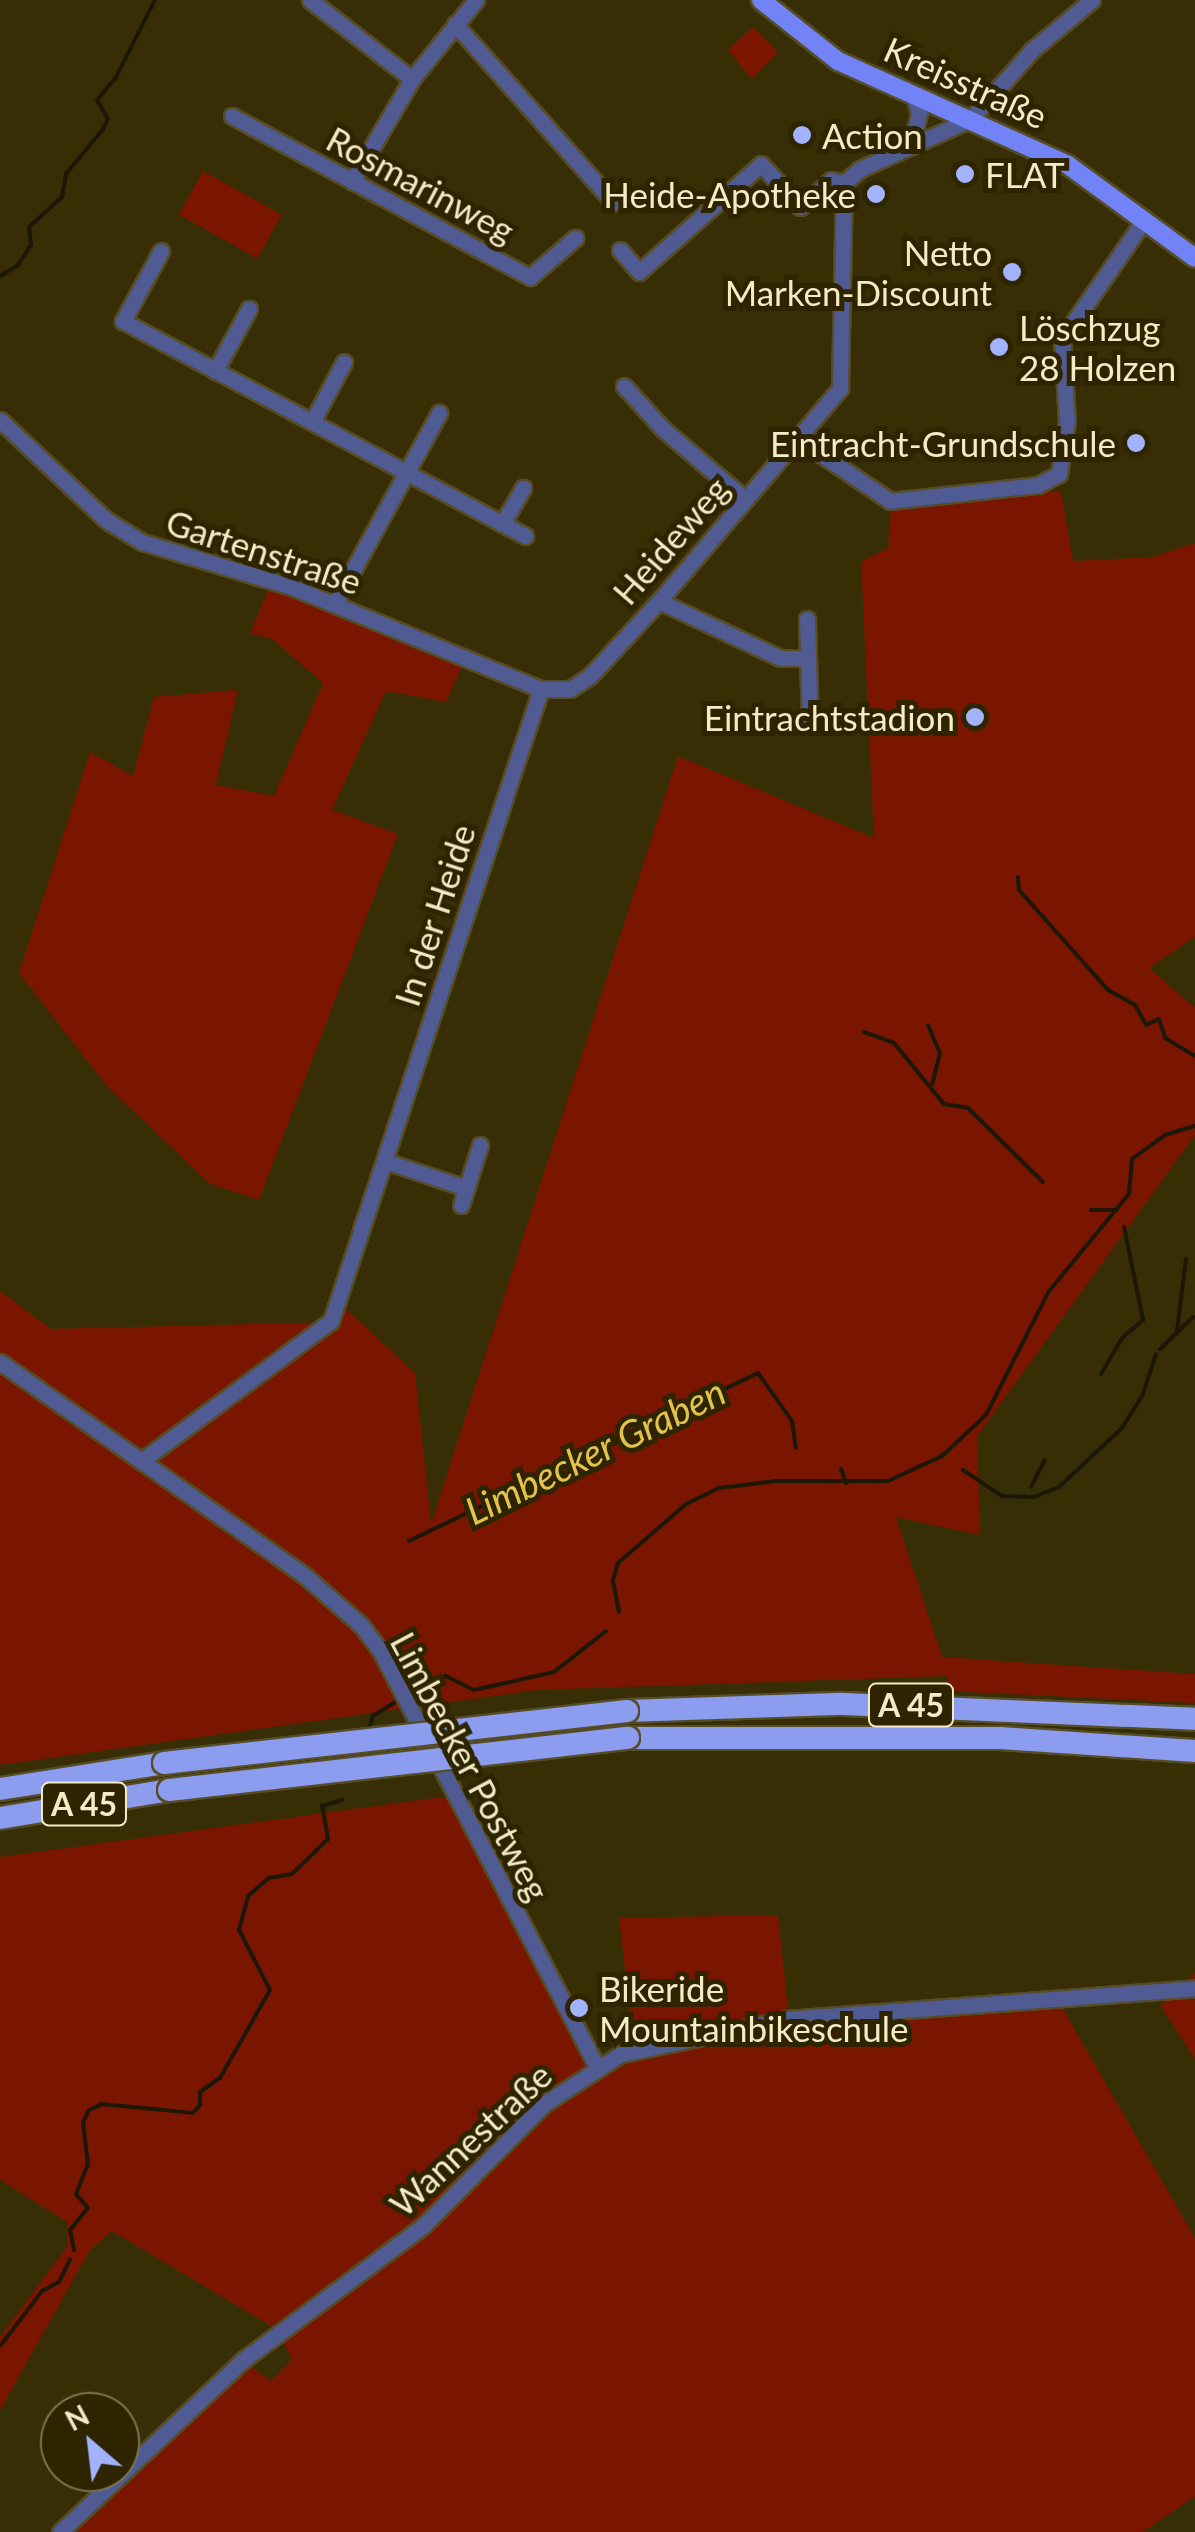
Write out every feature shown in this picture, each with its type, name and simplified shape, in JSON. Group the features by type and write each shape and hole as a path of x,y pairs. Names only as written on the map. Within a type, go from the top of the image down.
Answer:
{"highway":[{"name":"A 45","path":"0,1789 164,1763 627,1710 862,1704 1195,1720"},
{"name":"A 45","path":"0,1818 169,1790 628,1738 1000,1738 1195,1751"}],"main road":[{"name":"Kreisstraße","path":"761,0 825,52 1054,157 1195,258"}],"street":[{"path":"310,0 412,79"},
{"path":"352,181 412,79 476,0"},
{"path":"620,250 640,272 762,164 800,207 831,180 844,183 860,169 972,119 1032,50 1089,1"},
{"path":"456,24 614,203"},
{"path":"911,146 919,113 914,96"},
{"name":"Rosmarinweg","path":"232,116 530,276 575,238"},
{"name":"Heideweg","path":"540,689 580,684 659,601 844,377 844,183"},
{"path":"797,438 890,502 1038,485 1059,474 1064,454 1060,351 1067,325 1144,220"},
{"path":"162,250 123,322 526,536"},
{"path":"215,370 248,309"},
{"path":"312,422 344,362"},
{"path":"624,386 663,429 746,498"},
{"path":"335,604 438,413"},
{"name":"Gartenstraße","path":"0,420 124,533 335,604 540,689"},
{"path":"502,524 523,488"},
{"path":"659,601 780,658 805,658"},
{"path":"807,619 805,658 810,725"},
{"name":"In der Heide","path":"141,1462 331,1321 540,689"},
{"path":"461,1206 480,1145"},
{"path":"385,1161 466,1188"},
{"name":"Limbecker Postweg","path":"0,1362 339,1604 371,1637 597,2066"},
{"name":"Wannestraße","path":"60,2532 244,2360 423,2226 544,2104 597,2066 668,2039 787,2019 1195,1988"}],"shaded area":[{"path":"753,27 778,52 752,79 728,50"},
{"path":"203,171 282,215 257,258 179,215"},
{"path":"1061,491 1073,561 1153,557 1195,543 1195,937 1149,968 1195,1008 1195,1135 977,1436 980,1535 896,1517 942,1657 1195,1674 1195,1703 947,1691 947,1676 536,1690 0,1765 0,1291 51,1329 339,1322 344,1307 415,1373 431,1524 678,756 874,838 861,562 888,548 891,509"},
{"path":"269,588 463,664 446,702 386,691 332,810 398,834 259,1200 210,1184 107,1086 19,973 90,752 133,776 154,697 238,690 216,785 274,796 323,683 272,639 250,633"},
{"path":"450,1796 597,2065 623,2055 633,2038 619,1918 778,1915 789,2018 1053,1992 1195,2238 1195,2496 1143,2532 76,2532 118,2492 140,2492 140,2471 250,2366 271,2381 292,2360 278,2330 112,2231 90,2250 0,2410 0,2337 67,2247 67,2222 0,2180 0,1857"},
{"path":"1195,1973 1195,2059 1160,2005"}],"waterway":[{"path":"0,276 18,265 31,245 29,227 62,197 66,174 103,129 108,119 97,100 116,77 155,0"},
{"path":"1018,877 1019,890 1108,990 1135,1005 1146,1025 1159,1019 1165,1038 1195,1056"},
{"path":"928,1025 940,1053 932,1084"},
{"path":"864,1032 894,1043 944,1104 968,1108 1043,1182"},
{"path":"619,1612 613,1580 618,1563 686,1504 719,1488 775,1481 888,1481 942,1456 986,1415 1049,1291 1129,1194 1132,1159 1165,1135 1195,1126"},
{"path":"1091,1210 1117,1210"},
{"path":"1101,1374 1122,1338 1143,1320 1124,1227"},
{"path":"1177,1331 1186,1259"},
{"path":"1160,1349 1193,1317"},
{"path":"963,1470 1002,1496 1034,1497 1059,1487 1122,1428 1143,1394 1156,1354"},
{"name":"Limbecker Graben","path":"409,1541 758,1373 792,1421 796,1448"},
{"path":"1031,1487 1045,1460"},
{"name":"Limbecker Graben","path":"841,1469 846,1483"},
{"path":"408,1695 446,1676 474,1690 554,1672 606,1631"},
{"path":"369,1729 373,1716 400,1699"},
{"path":"74,2250 70,2230 88,2208 76,2194 88,2165 83,2122 89,2110 102,2104 193,2113 200,2105 200,2092 220,2078 270,1990 239,1930 248,1896 269,1878 292,1874 328,1839 322,1806 342,1800"},
{"path":"1,2345 42,2291 59,2282 70,2259"}],"place":[{"name":"Action","path":"802,135"},
{"name":"FLAT","path":"965,174"},
{"name":"Heide-Apotheke","path":"876,194"},
{"name":"Netto Marken-Discount","path":"1012,272"},
{"name":"Löschzug 28 Holzen","path":"999,347"},
{"name":"Eintracht-Grundschule","path":"1136,443"},
{"name":"Eintrachtstadion","path":"975,717"},
{"name":"Bikeride Mountainbikeschule","path":"579,2008"}]}
